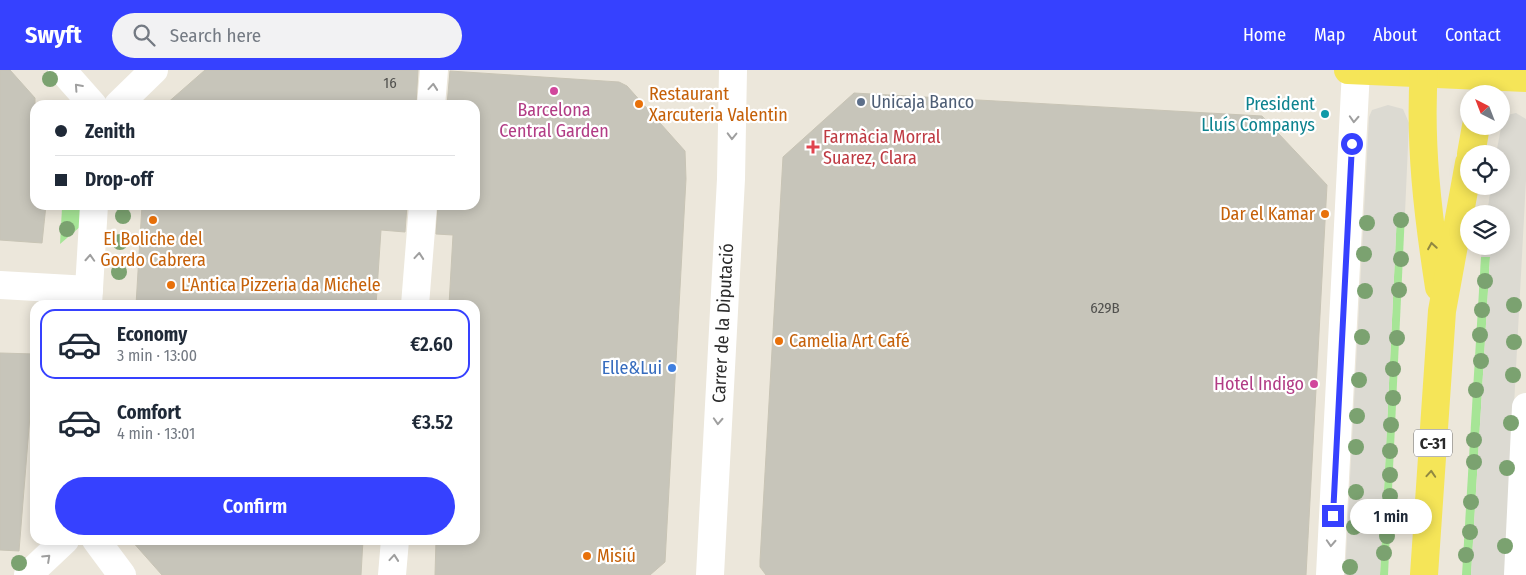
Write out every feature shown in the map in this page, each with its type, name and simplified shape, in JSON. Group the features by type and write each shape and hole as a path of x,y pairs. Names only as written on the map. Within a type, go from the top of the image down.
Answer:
{"main road":[{"path":"1348,70 1424,72 1484,80 1526,78"},
{"name":"C-31","path":"1424,72 1422,91 1426,201 1442,311"},
{"name":"C-31","path":"1424,575 1442,311 1463,195"}],"street":[{"path":"62,70 89,100"},
{"path":"123,100 154,70"},
{"path":"431,100 434,70"},
{"name":"Carrer de la Diputació","path":"710,575 731,179 733,70"},
{"path":"1330,575 1356,70"},
{"path":"0,285 40,287 88,297 94,210"},
{"path":"415,300 423,210"},
{"path":"1518,575 1526,407"},
{"path":"28,575 60,545"},
{"path":"100,545 122,575"},
{"path":"392,575 395,545"}],"green space":[{"path":"62,210 89,211 88,220 60,244"},
{"path":"1397,213 1405,213 1388,575 1380,575"},
{"path":"1481,257 1490,257 1471,575 1462,575"}],"shaded area":[{"path":"1388,105 1403,109 1409,123 1405,213 1397,213 1380,575 1345,575 1369,117 1372,110"},
{"path":"1516,113 1526,119 1526,180 1505,575 1471,575 1490,257 1481,257 1481,255 1510,255 1510,205 1488,205 1490,195 1510,195 1510,145 1498,145 1500,135 1510,135 1510,114"}],"building":[{"path":"0,70 10,70 35,98 35,100 30,100 30,210 45,210 42,243 0,240"},
{"path":"205,70 418,70 416,100 171,100"},
{"path":"450,71 619,82 627,86 685,151 686,179 665,562 650,575 435,575 436,545 480,545 480,300 449,300 453,235 436,234 438,210 480,210 480,100 447,100"},
{"path":"854,93 1262,116 1327,185 1306,575 766,575 760,567 760,561 783,157"},
{"path":"142,210 407,210 405,232 381,230 376,300 136,300"},
{"path":"0,353 30,354 30,416 19,551 0,550"},
{"path":"135,545 363,545 361,575 162,575"}],"place":[{"name":"Barcelona Central Garden","path":"554,91"},
{"name":"Unicaja Banco","path":"861,102"},
{"name":"Restaurant Xarcuteria Valentin","path":"639,104"},
{"name":"President Lluís Companys","path":"1325,114"},
{"name":"Farmàcia Morral Suarez, Clara","path":"813,147"},
{"name":"Dar el Kamar","path":"1325,214"},
{"name":"El Boliche del Gordo Cabrera","path":"153,220"},
{"name":"L'Antica Pizzeria da Michele","path":"171,285"},
{"name":"Camelia Art Café","path":"779,341"},
{"name":"Elle&Lui","path":"672,368"},
{"name":"Hotel Indigo","path":"1314,384"},
{"name":"Misiú","path":"587,556"}],"route":[{"path":"1333,516 1352,144"}]}
